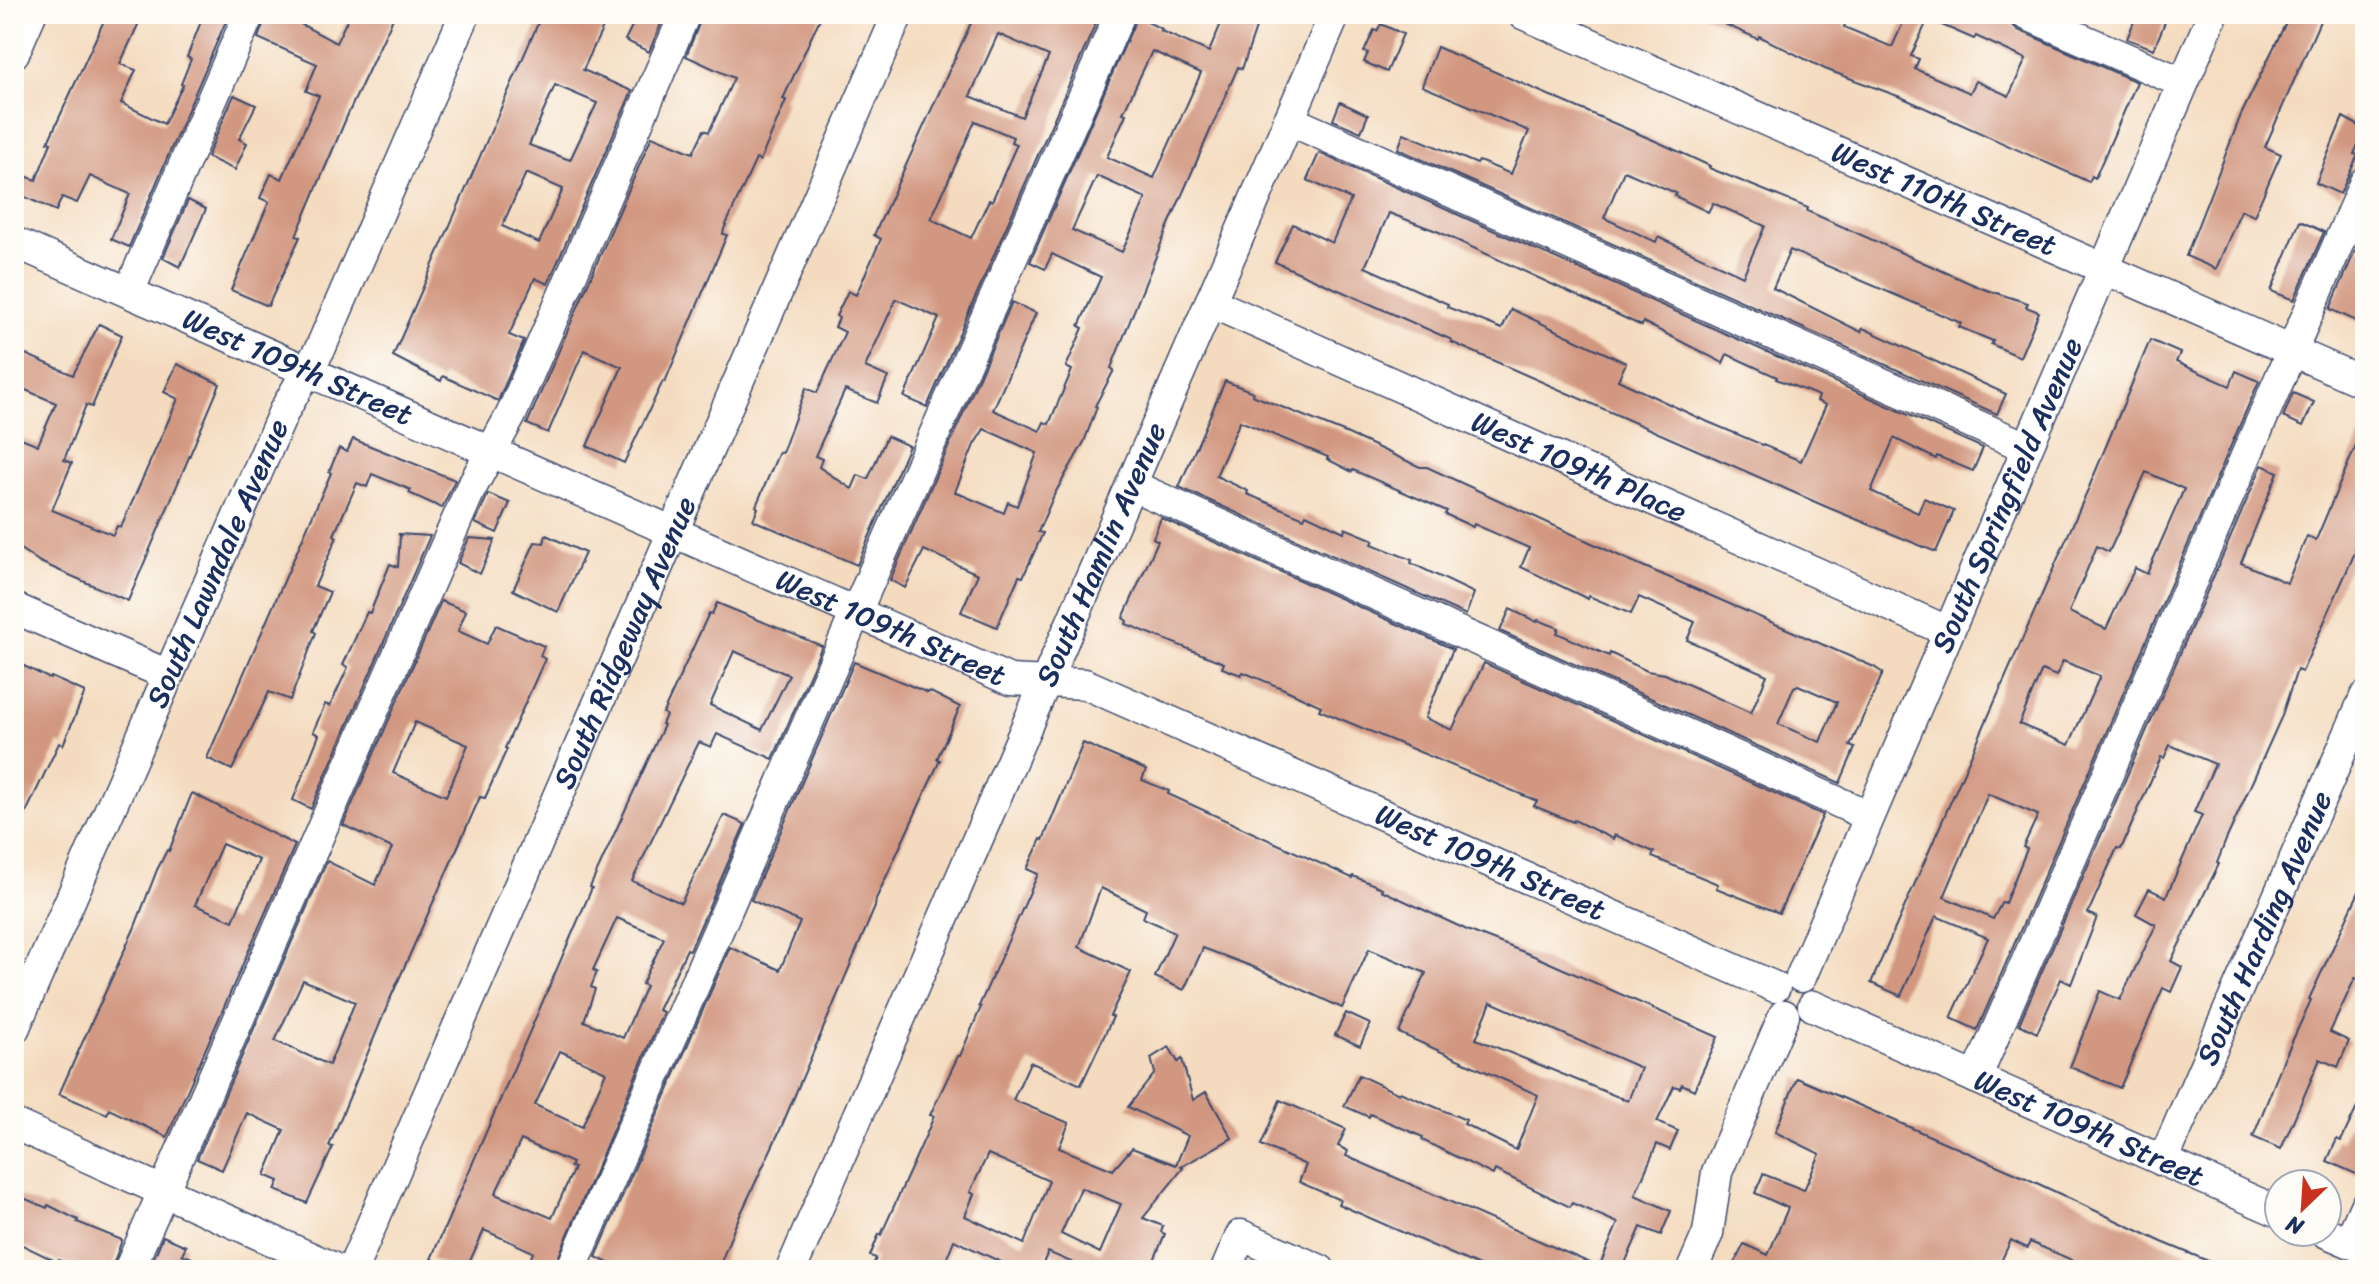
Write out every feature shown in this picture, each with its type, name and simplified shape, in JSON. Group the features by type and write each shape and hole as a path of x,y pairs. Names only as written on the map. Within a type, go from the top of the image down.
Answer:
{"street":[{"path":"14,53 31,14"},
{"path":"129,292 249,14"},
{"name":"South Lawndale Avenue","path":"14,1029 26,967 168,675 284,411 321,347 465,14"},
{"path":"129,1270 470,490 511,415 685,14"},
{"name":"South Ridgeway Avenue","path":"352,1270 898,14"},
{"path":"571,1270 1120,14"},
{"name":"South Hamlin Avenue","path":"791,1270 1335,14"},
{"name":"West 110th Street","path":"1523,14 2365,383"},
{"path":"2025,14 2183,83"},
{"name":"South Springfield Avenue","path":"1692,1270 1708,1233 1717,1172 1787,993 1869,816 2213,14"},
{"path":"1289,120 2026,447"},
{"path":"1976,1078 2365,182"},
{"name":"West 109th Street","path":"14,242 1010,680 1085,684 1787,993 1807,980 1814,992 1813,1006 2263,1205"},
{"name":"West 109th Place","path":"1210,302 1947,631"},
{"path":"1131,485 1869,816"},
{"path":"14,608 168,675"},
{"name":"South Harding Avenue","path":"2163,1161 2365,697"},
{"path":"14,1124 338,1270"},
{"path":"2347,1241 2365,1206"},
{"path":"1226,1270 1241,1235 1320,1270"}],"building":[{"path":"107,14 143,14 120,64 136,70 121,103 164,124 183,85 191,59 187,57 204,14 229,14 129,247 111,239 130,194 90,176 77,203 62,197 56,211 14,192 14,172 36,180 51,143 48,142"},
{"path":"267,14 282,14 336,43 350,14 395,14 348,114 296,236 300,237 268,306 231,290 269,202 260,198 271,174 282,179 319,96 306,91 317,64 258,38"},
{"path":"542,14 590,14 606,21 583,70 632,91 548,284 535,278 509,335 524,341 498,401 443,376 441,381 393,356","holes":["555,85 597,103 570,160 529,145","526,173 563,189 539,243 502,226"]},
{"path":"638,14 661,24 649,52 625,40"},
{"path":"703,14 822,14 783,99 786,100 760,161 756,159 724,229 723,234 727,235 665,382 624,463 587,446 622,367 584,350 548,433 527,424 652,136 693,153 704,130 709,132 734,78 686,56"},
{"path":"950,14 1100,14 927,407 904,397 939,318 896,299 865,367 888,377 877,403 845,390 815,456 822,459 819,467 852,489 858,475 868,479 887,436 909,446 857,565 753,520 756,506 779,452 782,453 806,388 817,393 845,332 835,327 839,318 836,316 848,291 856,295 881,239 874,235 971,23","holes":["998,34 1049,56 1022,117 970,96","975,121 1013,137 1011,142 1017,144 992,201 989,200 971,238 931,219"]},
{"path":"1225,14 1248,14 1259,19 1242,69 1238,67 1167,229 1111,368 1114,370 1095,406 1084,442 1054,495 1038,532 1043,533 1023,577 1019,576 997,627 961,612 978,574 924,550 905,588 890,580 1012,302 1036,313 993,410 1040,431 1044,422 1049,424 1072,370 1066,367 1083,328 1079,326 1101,277 1052,254 1045,269 1030,262 1137,17 1209,52","holes":["1152,51 1201,73 1154,178 1107,157 1126,114 1123,113","1097,176 1146,198 1122,252 1072,230","984,429 1037,453 1017,506 1008,502 1004,513 955,492"]},
{"path":"1702,14 1849,14 1844,27 1892,47 1907,14 1990,14 2009,22 2018,30 2137,82 2095,178 2092,176 2089,182 1903,98 1825,69 1759,36 1758,39","holes":["1928,19 1974,39 1976,36 2026,59 2009,96 1976,81 1970,93 1915,69 1919,59 1911,56"]},
{"path":"2137,14 2146,14 2165,22 2154,49 2127,39"},
{"path":"2290,14 2323,14 2265,147 2281,154 2254,216 2241,210 2216,269 2186,256 2241,115"},
{"path":"1381,24 1403,34 1387,72 1364,62 1368,53 1364,52 1374,30 1377,31"},
{"path":"1437,47 1660,143 1709,168 1808,208 1807,211 1981,288 2028,303 2026,307 2039,312 2020,357 1991,344 1993,341 1959,327 1961,323 1790,250 1773,288 1861,332 1863,328 2006,394 1997,414 1398,149 1404,133 1477,164 1479,161 1511,174 1529,131 1422,86","holes":["1624,171 1676,193 1675,196 1708,212 1713,203 1765,226 1743,276 1658,237 1656,242 1604,218"]},
{"path":"234,95 256,105 239,139 247,143 235,170 207,157"},
{"path":"1340,102 1368,115 1361,132 1333,120"},
{"path":"2343,117 2365,129 2354,154 2358,155 2340,194 2316,183"},
{"path":"1319,153 1983,448 1973,471 1937,456 1936,459 1894,438 1871,491 1918,513 1924,498 1954,511 1936,552 1829,508 1275,262 1293,224 1332,243 1351,199 1307,180","holes":["1389,213 1439,232 1642,326 1643,322 1723,363 1727,354 1819,396 1817,401 1826,405 1801,461 1618,380 1626,363 1511,309 1502,329 1447,307 1448,304 1365,267"]},
{"path":"188,200 206,209 180,267 163,258"},
{"path":"2300,221 2324,232 2294,300 2271,291"},
{"path":"2357,246 2365,250 2365,325 2330,309"},
{"path":"99,324 122,335 92,407 86,405 64,460 72,463 52,510 113,535 117,526 121,527 178,399 164,392 177,364 220,384 128,601 40,562 14,545 14,435 38,445 56,403 14,385 14,349 73,375"},
{"path":"2150,340 2180,353 2176,362 2230,386 2236,371 2259,381 1977,1030 1951,1018 1988,938 1936,916 1901,996 1871,983 2087,492","holes":["2146,472 2184,489 2147,574 2135,568 2106,629 2069,612 2097,546 2109,552","2063,661 2100,676 2069,745 2019,724 2042,670 2056,676","1988,794 2038,815 2023,847 2027,849 2005,903 2002,902 1993,919 1944,897"]},
{"path":"1225,381 1420,467 1427,467 1883,673 1850,746 1855,748 1840,783 1500,631 1510,609 1559,628 1557,633 1609,656 1610,653 1647,671 1665,674 1751,713 1767,675 1687,640 1695,622 1639,597 1631,614 1589,596 1588,599 1521,567 1529,548 1474,524 1473,527 1445,514 1447,511 1352,472 1328,457 1240,421 1216,476 1248,491 1247,494 1304,518 1306,514 1344,532 1345,528 1374,540 1372,544 1412,560 1411,563 1474,593 1466,615 1179,487","holes":["1798,685 1837,702 1820,742 1778,724 1794,687"]},
{"path":"2293,393 2314,402 2303,426 2283,417"},
{"path":"2364,426 2365,526 2357,548 2302,672 2297,670 2281,718 2226,840 2219,864 2171,961 2182,967 2171,992 2163,988 2120,1088 2070,1067 2100,991 2120,1000 2156,925 2136,914 2149,889 2166,897 2202,815 2194,812 2215,764 2170,745 2164,758 2161,757 2121,849 2117,848 2088,913 2097,917 2071,984 2061,979 2037,1033 2019,1024 2262,465 2278,472 2241,563 2287,583 2307,536 2316,540"},
{"path":"353,439 455,480 442,508 409,493 411,490 372,474 367,487 357,483 315,586 330,592 290,700 269,692 232,770 207,758 331,473 339,448 347,452"},
{"path":"488,494 510,503 497,533 475,523"},
{"path":"1161,518 1453,649 1425,718 1452,730 1484,663 1823,815 1779,913 1716,888 1718,884 1652,857 1654,852 1615,835 1613,839 1574,820 1534,806 1537,801 1319,710 1321,706 1284,689 1243,672 1241,675 1222,668 1224,663 1126,624 1123,618 1158,541 1153,538"},
{"path":"398,534 430,536 311,809 293,800 319,735 313,732 325,704 330,706 348,667 343,665 367,612 370,613 390,564 398,567"},
{"path":"546,535 585,553 558,612 513,590 535,542 544,543"},
{"path":"469,538 495,540 480,574 458,563"},
{"path":"441,601 466,611 458,631 487,644 496,625 544,646 540,656 545,659 507,749 485,798 480,797 391,997 329,1146 333,1147 307,1203 275,1190 279,1181 265,1175 284,1130 247,1113 222,1170 197,1159 327,861 375,885 392,848 343,825","holes":["415,722 468,745 446,796 393,773","303,980 355,1002 329,1065 275,1041"]},
{"path":"717,603 822,646 773,759 717,734 711,747 699,742 632,881 681,903 724,815 745,824 690,950 687,949 658,1010 663,1012 553,1270 525,1270 533,1253 531,1251 484,1230 466,1270 457,1270 431,1259 590,887 664,725 666,715 663,713 709,613 712,614","holes":["734,651 789,675 762,730 710,705","617,918 664,938 642,984 646,986 623,1038 584,1021 595,989 591,987 597,972 593,970","560,1051 606,1072 582,1127 535,1105","521,1140 572,1163 570,1167 574,1168 552,1218 495,1194"]},
{"path":"14,661 85,692 63,745 59,743 14,838"},
{"path":"854,662 929,691 960,707 937,759 940,760 876,899 718,1270 622,1270 596,1257 730,947 780,970 800,922 751,900"},
{"path":"1083,743 1146,770 1142,780 1169,791 1168,794 1352,878 1382,888 1467,930 1718,1037 1694,1090 1682,1084 1680,1088 1674,1086 1657,1122 1678,1131 1670,1150 1657,1144 1635,1195 1671,1211 1661,1235 1641,1227 1622,1270 1488,1270 1338,1204 1340,1200 1299,1182 1306,1165 1261,1145 1280,1100 1346,1129 1338,1146 1348,1151 1346,1156 1599,1267 1618,1223 1572,1203 1570,1207 1495,1170 1493,1175 1422,1140 1423,1137 1344,1106 1359,1075 1466,1120 1464,1124 1516,1150 1538,1095 1399,1033 1426,973 1369,949 1342,1008 1256,968 1203,948 1184,990 1155,977 1175,932 1143,918 1146,910 1101,888 1079,947 1131,972 1110,1016 1113,1017 1081,1085 1030,1062 1013,1100 1069,1123 1059,1148 1113,1170 1132,1148 1176,1165 1188,1136 1128,1107 1155,1073 1151,1058 1169,1047 1178,1062 1182,1059 1193,1100 1206,1092 1232,1138 1181,1167 1143,1218 1163,1226 1161,1232 1165,1234 1150,1270 1089,1270 1048,1252 1040,1270 1018,1270 954,1240 942,1270 871,1270 876,1258 870,1256 879,1234 926,1135 934,1116 930,1115 960,1056 1038,874 1027,869 1043,840","holes":["1491,1002 1641,1068 1628,1101 1476,1039","988,1154 1049,1181 1024,1244 965,1216 974,1194 970,1192","1081,1188 1121,1204 1100,1253 1061,1234"]},
{"path":"192,793 295,845 167,1137 109,1109 107,1114 59,1094 134,929 157,870 169,851","holes":["222,844 259,860 233,921 195,905"]},
{"path":"2365,879 2365,982 2355,978 2330,1032 2349,1041 2338,1067 2320,1059 2281,1149 2253,1137 2309,999"},
{"path":"1346,1013 1370,1024 1360,1046 1335,1035"},
{"path":"1797,1078 2230,1270 2067,1270 2072,1260 2030,1242 2027,1248 2011,1240 1997,1270 1731,1270 1744,1244 1768,1255 1788,1208 1755,1193 1763,1174 1804,1190 1820,1154 1775,1132"},
{"path":"2365,1091 2365,1178 2327,1161 2337,1139 2341,1141"},
{"path":"14,1194 47,1208 48,1205 77,1222 122,1240 111,1270 84,1270 57,1262 14,1241"},
{"path":"163,1236 186,1246 182,1254 221,1270 149,1270"}]}
